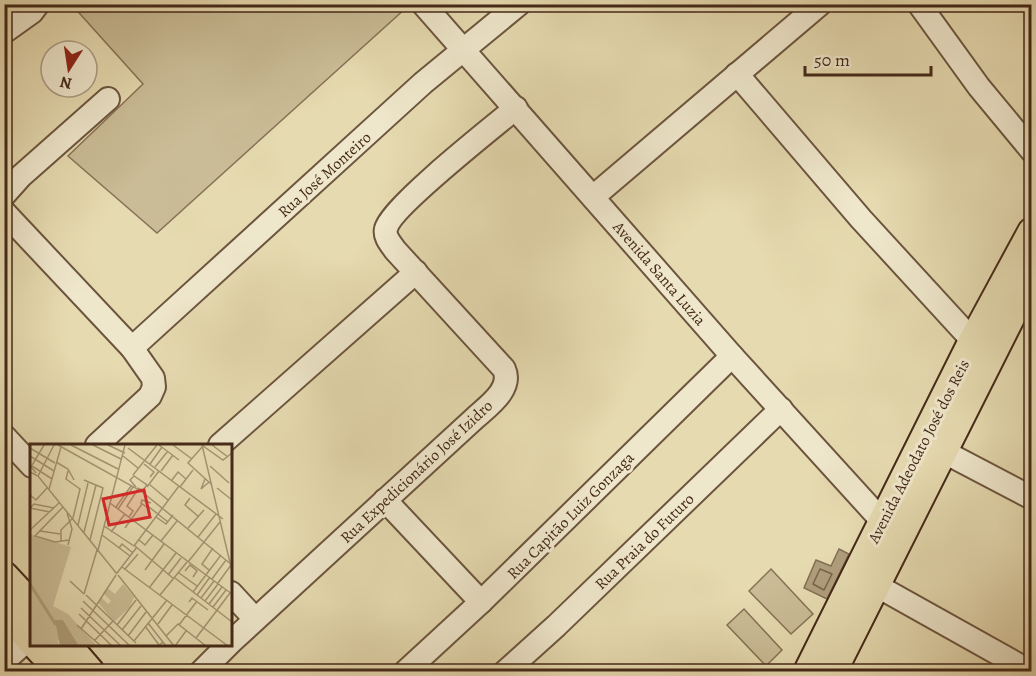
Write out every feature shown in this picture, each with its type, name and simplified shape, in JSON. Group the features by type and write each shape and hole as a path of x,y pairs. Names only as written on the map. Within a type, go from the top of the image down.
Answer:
{"main road":[{"name":"Avenida Adeodato José dos Reis","path":"933,447 973,341 1032,232"},
{"name":"Avenida Adeodato José dos Reis","path":"808,672 866,580 933,447 1032,274"},
{"path":"4,576 30,604"},
{"name":"Avenida Adeodato José dos Reis","path":"832,672 866,580"},
{"path":"4,610 30,638"},
{"path":"37,646 61,672"},
{"path":"67,646 90,672"}],"street":[{"path":"4,32 32,12 38,4"},
{"name":"Avenida Santa Luzia","path":"423,4 732,356 893,528"},
{"name":"Rua José Monteiro","path":"132,348 423,83 519,4"},
{"path":"593,197 820,4"},
{"path":"919,4 979,87 1032,151"},
{"path":"736,74 861,219 973,341"},
{"path":"98,444 153,392 153,378 132,348 6,211 21,176 108,99"},
{"name":"Rua Expedicionário José Izidro","path":"232,641 475,418 505,386 507,381 504,369 389,242 386,235 388,222 410,198 516,108"},
{"path":"221,444 416,272"},
{"name":"Rua Capitão Luiz Gonzaga","path":"405,672 481,602 732,356"},
{"name":"Rua Praia do Futuro","path":"505,672 556,626 781,409"},
{"path":"10,443 30,464"},
{"path":"933,447 1032,498"},
{"path":"385,500 481,602"},
{"path":"866,580 1030,672"},
{"path":"232,594 255,618"},
{"path":"4,661 30,642"},
{"name":"Rua Expedicionário José Izidro","path":"201,672 227,646"}],"shaded area":[{"path":"402,4 406,8 157,233 68,156 143,84 72,5"},
{"path":"771,569 813,614 791,634 749,591"},
{"path":"744,609 782,650 766,666 727,625"}],"water":[{"path":"839,549 849,554 827,599 804,588 816,560 831,566"}]}
